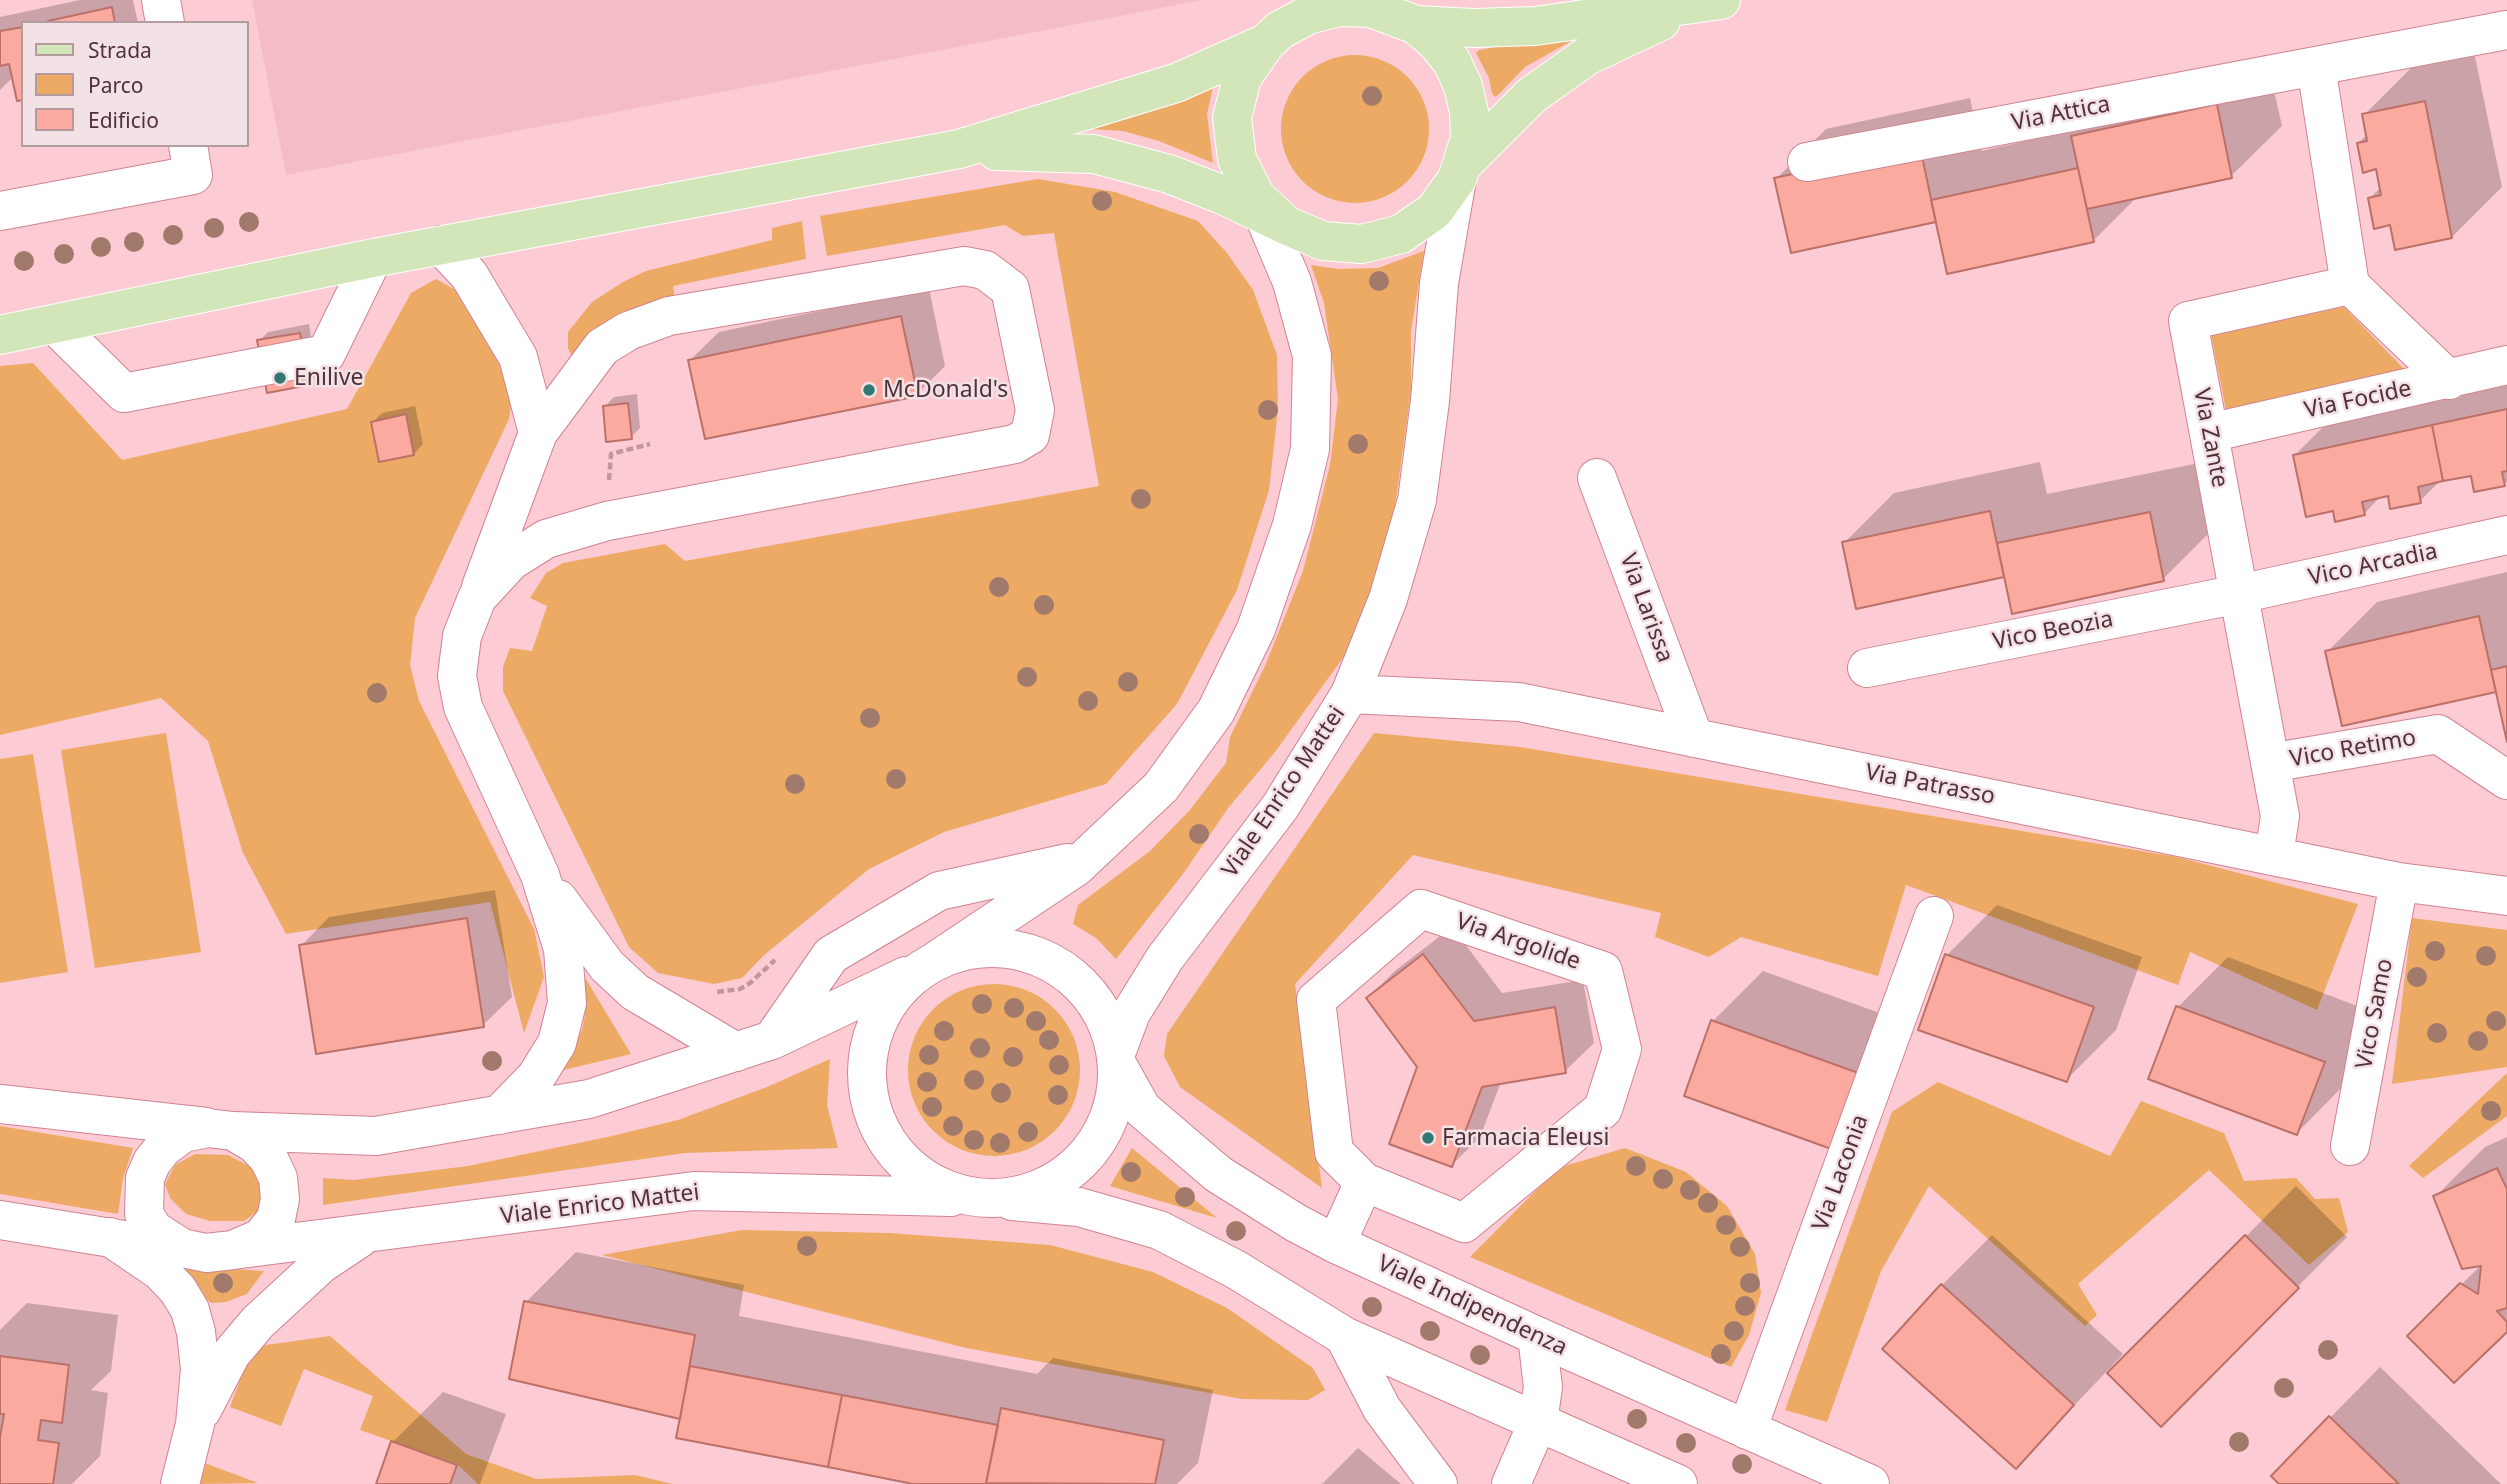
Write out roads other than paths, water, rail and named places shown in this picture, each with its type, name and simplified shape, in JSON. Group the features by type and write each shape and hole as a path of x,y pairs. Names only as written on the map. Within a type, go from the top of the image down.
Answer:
{"main road":[{"path":"0,335 373,258 958,149 1176,83 1279,24 1339,7 1371,8 1474,28 1535,26 1707,3"},
{"path":"958,149 1094,154 1169,174 1269,212 1322,241 1362,244 1401,233 1434,211 1460,171 1532,95 1587,56 1707,3"},
{"path":"1405,14 1436,41 1452,62 1463,86 1469,112 1470,138 1460,171"},
{"path":"1269,212 1237,159 1233,118 1242,78 1279,24"}],"street":[{"path":"161,0 165,21"},
{"name":"Via Attica","path":"1807,162 2507,30"},
{"path":"2316,66 2350,285 2449,380"},
{"path":"0,211 190,160"},
{"name":"Viale Enrico Mattei","path":"1117,1060 1131,1013 1165,958 1280,807 1350,694 1388,599 1416,500 1430,401 1439,283 1460,171"},
{"path":"1269,212 1312,356 1310,449 1292,525 1256,629 1216,711 1161,787 1083,860 928,965 886,1004 867,1050 868,1100 887,1145 922,1179 981,1199 1079,1208 1159,1230 1235,1269 1344,1336 1678,1484"},
{"path":"441,246 469,275 519,357 537,433"},
{"path":"55,325 124,393 326,354 373,258"},
{"path":"477,598 511,561 546,539 607,521 1015,444 1030,435 1035,410 1010,289 985,270 964,265 669,316 628,331 602,347 537,433 462,636 457,676 463,707 540,875 563,949 567,1003 557,1043 536,1077 499,1115"},
{"name":"Via Zante","path":"2274,855 2280,816 2188,321 2350,285"},
{"name":"Via Focide","path":"2209,433 2507,365"},
{"name":"Via Larissa","path":"1597,478 1694,738"},
{"path":"513,498 544,523 585,528"},
{"name":"Vico Arcadia","path":"2239,594 2507,535"},
{"name":"Vico Beozia","path":"1867,668 2239,594"},
{"name":"Via Patrasso","path":"1350,694 1519,702 2399,882 2507,896"},
{"name":"Vico Retimo","path":"2270,763 2438,734 2507,780"},
{"path":"772,1040 831,955 939,891 1083,860"},
{"path":"540,875 607,966 635,992 736,1052"},
{"name":"Vico Samo","path":"2350,1146 2399,882"},
{"name":"Via Argolide","path":"1421,909 1604,971 1622,1049 1603,1109 1464,1223 1364,1182 1334,1152 1315,1000 1421,909"},
{"name":"Via Laconia","path":"1747,1430 1934,916"},
{"path":"0,1104 221,1129 376,1136 589,1099 772,1040 928,965 982,947 1029,952 1070,974 1101,1009 1117,1060 1114,1107 1097,1143 1069,1173 1034,1192 981,1199"},
{"name":"Viale Indipendenza","path":"1117,1060 1142,1109 1218,1174 1336,1244 1870,1484"},
{"path":"180,1484 195,1424 200,1369 196,1332 190,1310 178,1290 159,1244 145,1178 152,1162 163,1148 183,1133 221,1129 255,1143 269,1159 278,1178 278,1287 258,1322"},
{"path":"1336,1244 1364,1182"},
{"name":"Viale Enrico Mattei","path":"278,1232 364,1236 694,1191 981,1199"},
{"path":"0,1220 206,1253 233,1251 278,1232"},
{"path":"195,1424 232,1354 258,1322 321,1264 364,1236"},
{"path":"1344,1336 1382,1409 1438,1484"},
{"path":"1512,1484 1538,1422 1543,1387 1537,1336"},
{"path":"1512,1484 1528,1466 1545,1454 1592,1446"}],"place":[{"name":"Enilive","path":"280,378"},
{"name":"McDonald's","path":"869,390"},
{"name":"Farmacia Eleusi","path":"1428,1138"}]}
